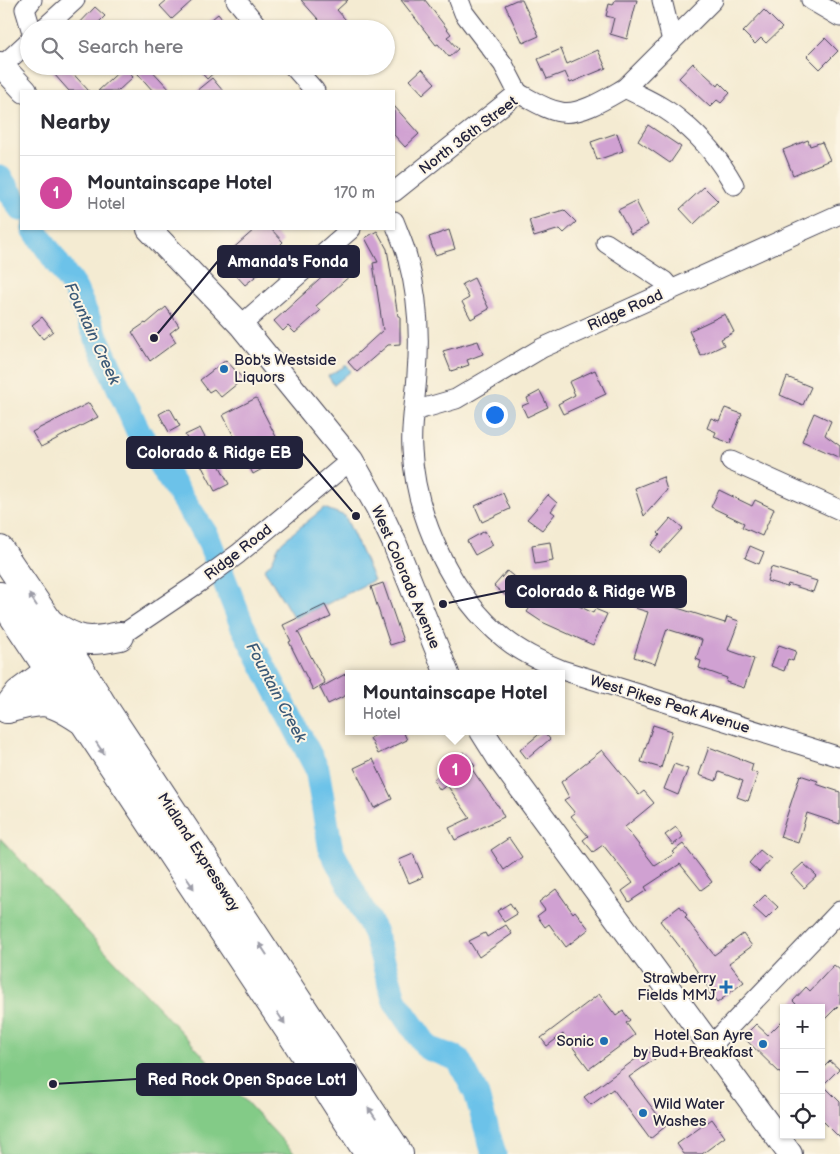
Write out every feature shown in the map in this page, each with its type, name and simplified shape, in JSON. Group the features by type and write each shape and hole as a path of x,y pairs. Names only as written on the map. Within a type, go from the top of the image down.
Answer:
{"highway":[{"name":"Midland Expressway","path":"0,550 81,669 91,711 293,1036 369,1154"},
{"name":"Midland Expressway","path":"0,596 49,672 91,711 399,1154"},
{"path":"48,623 68,636 82,640 99,641 120,636"},
{"path":"22,629 49,652 66,663 81,669 120,636"},
{"path":"3,711 19,693 49,672"},
{"path":"3,711 31,702 48,702 64,708 91,711"}],"main road":[{"path":"1,65 24,90"},
{"name":"West Colorado Avenue","path":"150,230 241,325 351,460 377,506 394,542 445,670"},
{"path":"485,735 499,758 790,1154"}],"street":[{"path":"26,20 25,9 32,0"},
{"path":"52,20 75,0"},
{"path":"236,0 253,20"},
{"path":"459,0 464,13 503,64 518,93"},
{"path":"662,0 672,41"},
{"name":"North 36th Street","path":"395,191 518,93 552,110 563,113 593,105 625,88 713,0"},
{"path":"811,0 840,17"},
{"path":"1,65 20,46"},
{"path":"301,75 313,90"},
{"path":"625,88 661,107 682,122 722,163 734,185"},
{"name":"Ridge Road","path":"414,411 456,399 542,348 840,214"},
{"name":"West Pikes Peak Avenue","path":"395,224 408,260 416,308 418,373 412,449 418,493 424,517 441,555 470,603 505,639 540,661 562,670"},
{"path":"241,325 350,230"},
{"path":"606,243 664,281 671,289"},
{"name":"Ridge Road","path":"120,636 238,554 351,460"},
{"path":"731,461 840,510"},
{"name":"West Pikes Peak Avenue","path":"565,671 840,757"},
{"path":"711,1046 840,911"}],"green space":[{"path":"0,838 295,1154 0,1154"}],"water":[{"path":"347,365 351,371 334,385 328,376"},
{"path":"324,508 345,516 374,580 325,605 294,618 264,569 271,562 283,541"}],"building":[{"path":"167,0 193,0 172,19 160,6"},
{"path":"301,0 348,0 337,10 346,20 319,20"},
{"path":"401,0 425,0 451,34 447,37 458,49 449,57 438,44 436,45"},
{"path":"516,0 522,0 539,36 523,43 505,5"},
{"path":"615,0 637,0 627,39 610,34 614,18 606,16 609,4 613,5"},
{"path":"95,7 105,16 101,20 83,20"},
{"path":"764,10 782,28 766,43 761,38 755,44 743,32"},
{"path":"218,14 223,20 211,20"},
{"path":"825,38 838,51 820,69 807,56"},
{"path":"561,49 567,64 598,50 606,68 570,83 565,72 547,79 538,59"},
{"path":"693,63 718,86 720,83 730,93 721,103 717,100 710,107 679,78"},
{"path":"422,69 435,83 423,94 410,80"},
{"path":"55,75 74,75 88,90 68,90"},
{"path":"115,75 131,75 133,77 119,90 99,90"},
{"path":"139,75 156,75 170,90 152,90"},
{"path":"203,75 211,75 207,79"},
{"path":"212,78 222,90 197,90"},
{"path":"395,107 419,134 405,147 395,136"},
{"path":"648,125 681,147 670,163 638,141"},
{"path":"617,133 623,151 597,160 591,142"},
{"path":"808,140 810,146 822,142 830,160 793,175 783,150"},
{"path":"704,187 718,201 694,224 680,209"},
{"path":"636,201 648,225 631,234 618,210"},
{"path":"564,210 576,222 564,233 560,229 534,237 529,220"},
{"path":"254,230 272,230 283,242 267,258 271,264 245,285 221,259"},
{"path":"449,230 455,249 435,255 429,237"},
{"path":"377,231 387,249 398,316 400,316 400,344 388,345 357,372 348,362 383,330 373,263 378,262 365,238"},
{"path":"340,261 352,274 316,306 320,311 295,333 288,326 283,331 274,321"},
{"path":"474,278 489,309 471,319 462,302 469,298 462,284"},
{"path":"166,307 179,326 170,333 176,342 150,361 132,332 146,324"},
{"path":"725,314 734,332 721,339 724,345 701,356 689,331"},
{"path":"42,317 53,331 43,339 32,325"},
{"path":"478,341 483,354 467,360 469,365 451,371 443,351"},
{"name":"Bob's Westside Liquors","path":"226,360 243,379 221,397 214,389 209,392 200,380"},
{"path":"595,370 606,394 563,414 558,404 575,395 569,382"},
{"path":"787,377 811,387 803,405 780,395"},
{"path":"540,391 548,407 527,417 522,406 529,403 527,398"},
{"path":"256,398 286,456 253,474 223,415"},
{"path":"89,403 98,417 41,447 32,432"},
{"path":"170,408 180,426 169,432 159,414"},
{"path":"725,408 742,414 730,443 714,437 716,432 707,428 711,418 719,421"},
{"path":"814,413 831,421 825,435 840,446 840,458 802,441"},
{"path":"200,428 229,484 215,491 185,435"},
{"path":"663,477 667,490 644,516 635,488"},
{"path":"719,490 752,506 755,500 774,509 762,536 742,527 744,523 711,507"},
{"path":"503,493 510,509 482,522 475,506"},
{"path":"548,495 557,503 551,511 555,514 542,530 527,519"},
{"path":"671,518 683,528 660,553 651,545 660,535 658,533"},
{"path":"485,531 493,545 475,555 467,541"},
{"path":"550,542 553,561 535,564 532,545"},
{"path":"750,546 764,552 759,564 745,558"},
{"path":"771,567 817,581 813,592 788,584 787,587 767,581"},
{"path":"507,571 519,581 506,596 494,586"},
{"path":"614,580 639,588 638,591 650,595 649,599 725,623 727,617 739,621 728,650 754,659 744,688 726,682 727,678 699,668 701,661 696,659 702,640 667,629 655,664 634,657 648,612 635,608 636,605 609,596"},
{"path":"383,583 403,641 390,645 371,587"},
{"path":"567,585 577,590 571,602 593,613 595,609 607,614 593,645 542,622 527,612 537,597 543,602 540,587 560,599"},
{"path":"325,605 331,617 298,632 325,683 313,690 289,642 291,641 283,625"},
{"path":"779,645 796,651 793,661 788,659 784,671 771,666"},
{"path":"345,674 345,696 328,704 320,688"},
{"path":"653,725 672,731 661,768 641,762"},
{"path":"376,735 405,735 407,740 378,754 370,738"},
{"path":"538,735 546,735 550,739 527,759 520,750"},
{"path":"709,747 753,764 751,771 758,774 748,801 737,797 743,781 719,772 716,781 699,775"},
{"path":"602,750 639,795 644,791 654,803 625,827 655,866 674,854 672,852 683,844 712,882 701,890 680,864 645,887 647,890 629,902 622,891 633,883 603,845 593,852 583,840 588,836 571,816 575,813 564,800 569,797 561,782"},
{"path":"464,752 475,766 471,768 498,805 504,817 455,840 449,828 470,818 447,785 440,790 433,780 444,772 442,768"},
{"path":"373,759 392,799 374,808 354,768"},
{"path":"674,764 688,769 678,795 664,789"},
{"path":"800,775 818,781 816,784 840,792 840,824 807,813 798,843 780,837"},
{"path":"676,827 683,837 673,845 665,835"},
{"path":"509,838 522,857 504,870 491,850"},
{"path":"760,850 771,859 759,872 749,863"},
{"path":"413,854 423,877 409,883 399,860"},
{"path":"803,863 817,876 804,888 791,874"},
{"path":"556,889 573,913 575,911 589,929 566,947 549,924 545,927 537,916 545,910 539,902"},
{"path":"765,895 778,907 766,919 753,907"},
{"path":"510,903 517,914 504,922 497,911"},
{"path":"680,906 687,915 685,917 714,955 743,934 752,946 729,963 744,982 717,1003 683,951 660,921"},
{"path":"506,925 512,934 479,957 469,941 485,933 487,937"},
{"path":"834,965 840,970 840,1004 825,1019 825,1004 796,1004 793,1001 806,987 810,991"},
{"path":"599,994 616,1016 623,1011 630,1020 626,1023 635,1035 589,1069 563,1034 547,1046 541,1038"},
{"name":"Hotel San Ayre by Bud+Breakfast","path":"780,1023 780,1073 743,1037 756,1024 768,1035"},
{"path":"648,1050 655,1059 629,1077 666,1126 650,1139 613,1089 591,1105 584,1097"},
{"path":"830,1061 839,1069 825,1083 825,1066"},
{"path":"825,1087 840,1102 840,1138 825,1123"},
{"path":"712,1119 725,1137 702,1154 684,1154 677,1144"}],"waterway":[{"name":"Fountain Creek","path":"0,178 20,208"},
{"name":"Fountain Creek","path":"35,230 75,289 138,431 207,536 242,625 317,769 331,850 375,933 395,1001 428,1048 458,1059 476,1093 494,1154"}],"place":[{"name":"Amanda's Fonda","path":"154,338"},
{"name":"Bob's Westside Liquors","path":"224,369"},
{"name":"Colorado & Ridge EB","path":"356,516"},
{"name":"Colorado & Ridge WB","path":"443,604"},
{"name":"Mountainscape Hotel","path":"455,770"},
{"name":"Strawberry Fields MMJ","path":"726,987"},
{"name":"Sonic","path":"604,1041"},
{"name":"Hotel San Ayre by Bud+Breakfast","path":"763,1044"},
{"name":"Red Rock Open Space Lot1","path":"53,1084"},
{"name":"Wild Water Washes","path":"643,1113"}]}
